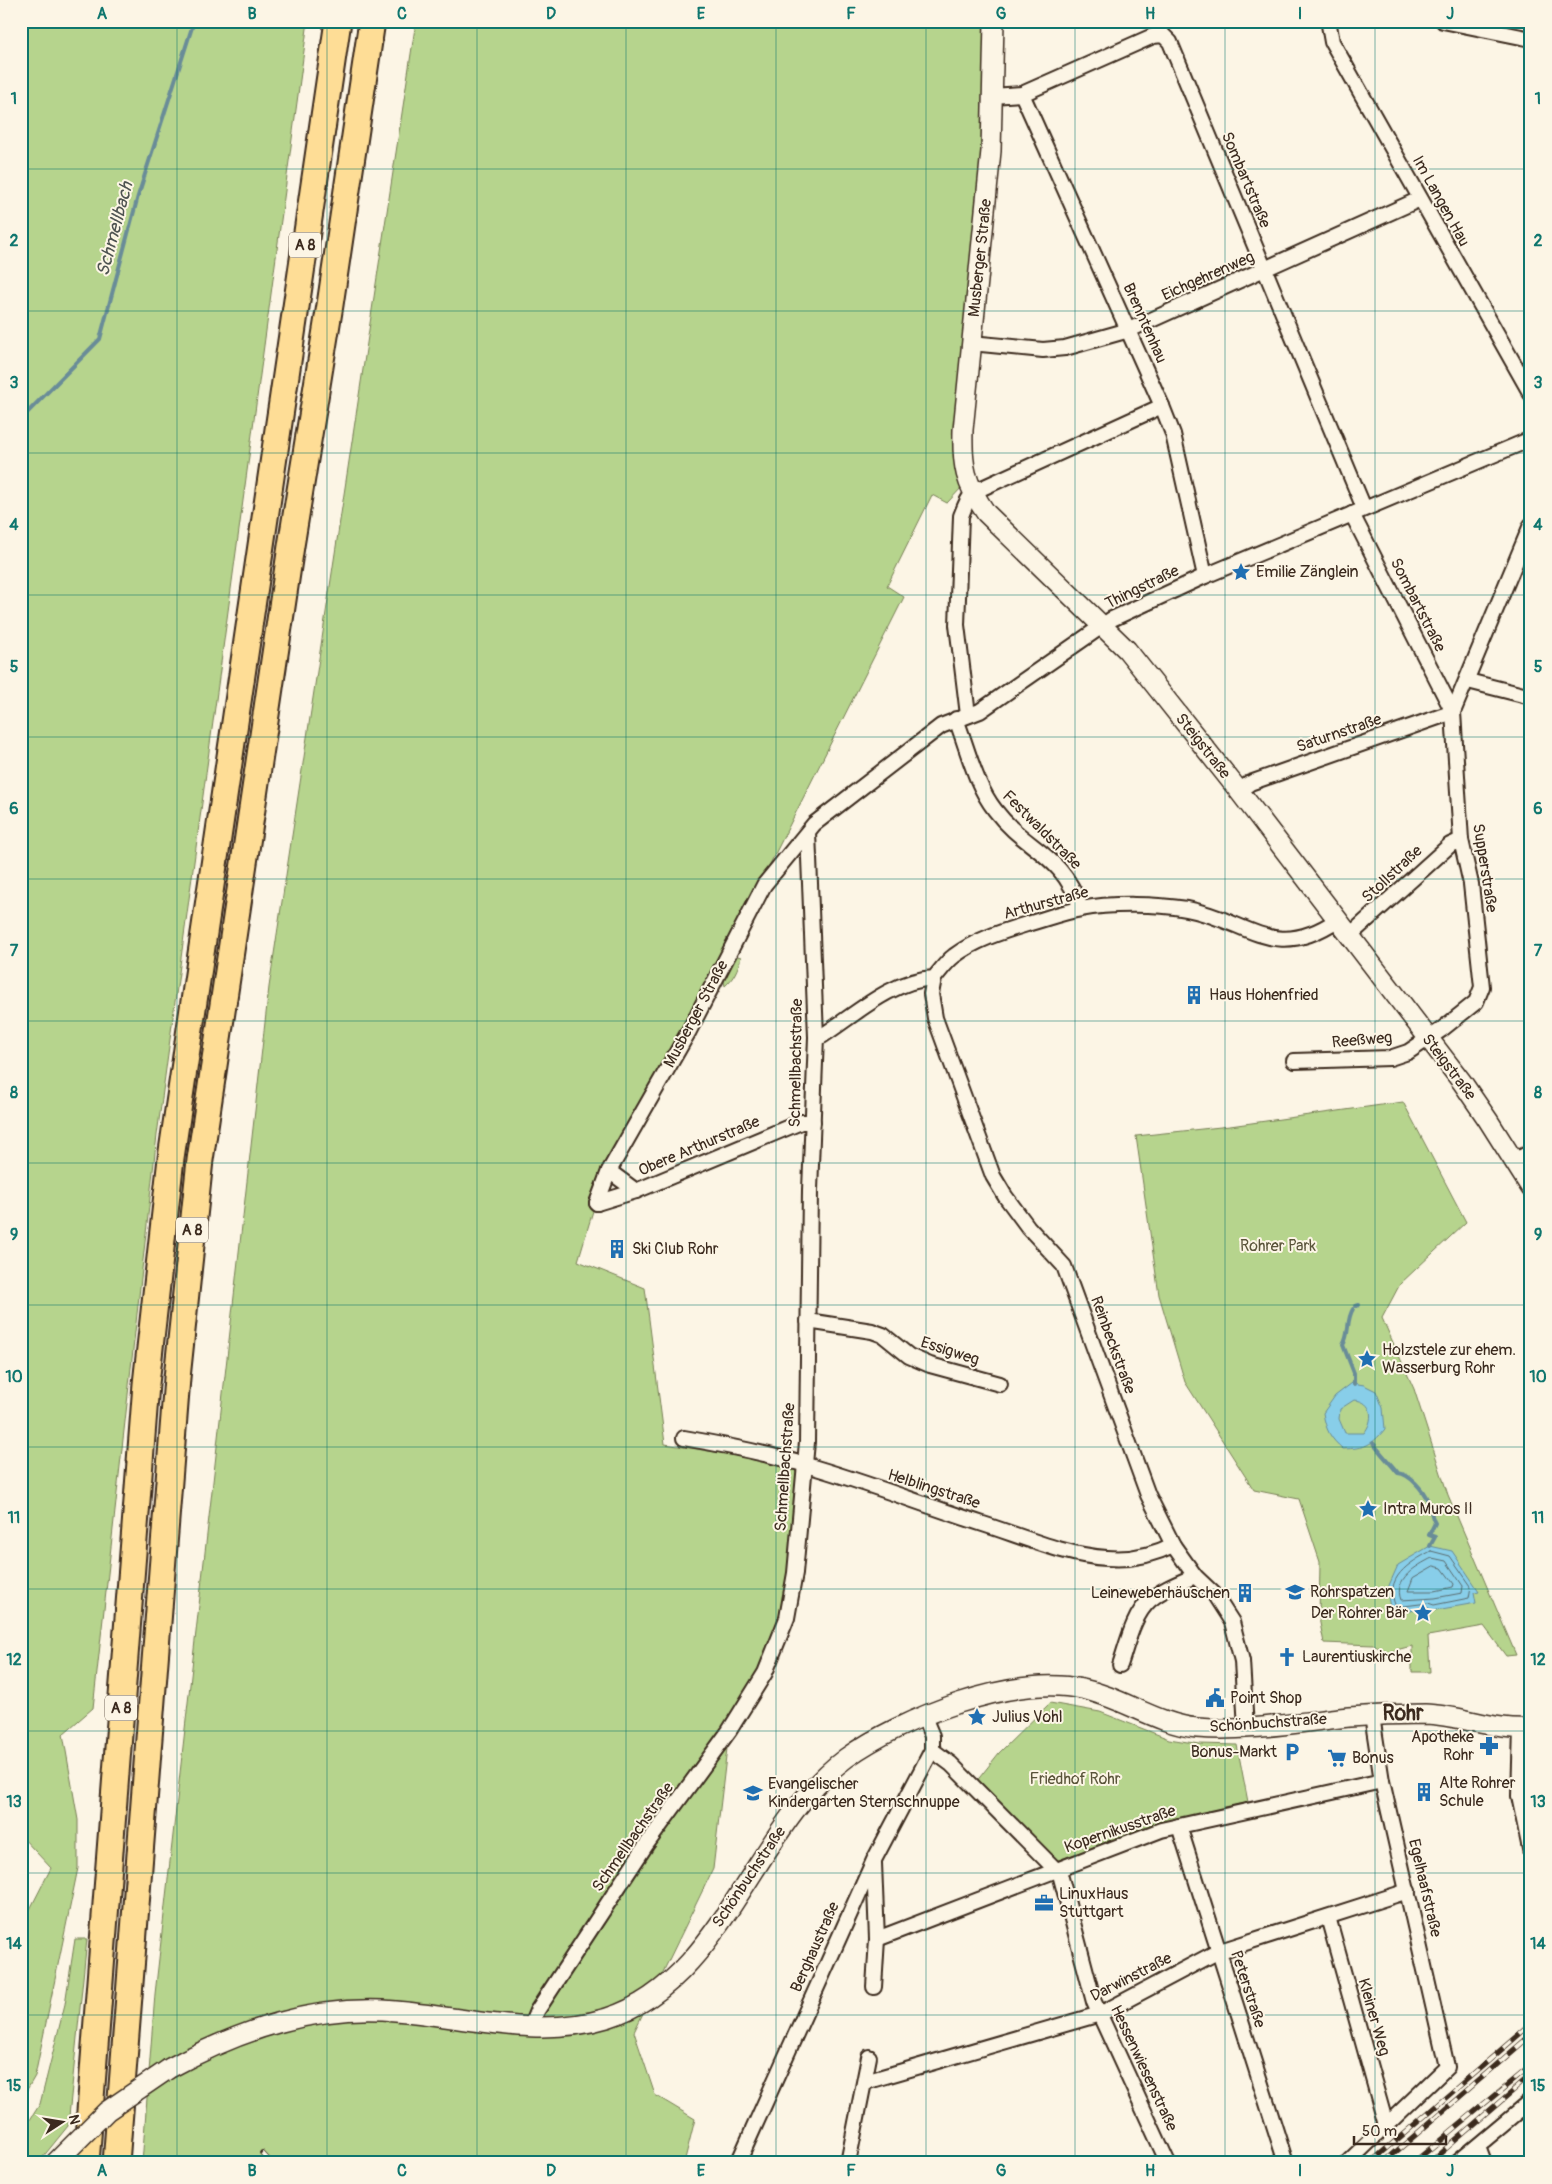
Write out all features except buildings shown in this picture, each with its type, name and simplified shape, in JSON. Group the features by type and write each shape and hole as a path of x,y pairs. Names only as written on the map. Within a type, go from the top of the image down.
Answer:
{"highway":[{"name":"A 8","path":"86,2163 146,1384 171,1158 338,21"},
{"name":"A 8","path":"116,2163 177,1378 200,1160 291,546 330,305 372,21"}],"main road":[{"name":"Musberger Straße","path":"972,493 964,474 962,453 971,343 991,151 994,21"},
{"name":"Steigstraße","path":"972,493 986,513 1127,650 1239,791 1428,1038 1488,1120 1523,1156 1531,1188"},
{"name":"Schönbuchstraße","path":"55,2163 107,2111 170,2068 223,2041 248,2031 296,2018 336,2012 392,2011 530,2028 559,2028 604,2019 621,2013 654,1994 678,1973 697,1952 738,1897 797,1806 818,1782 858,1751 924,1717 957,1703 1033,1684 1057,1685 1084,1689 1165,1721 1191,1727 1246,1728 1372,1716 1448,1716 1526,1728"}],"street":[{"name":"Im Langen Hau","path":"1331,21 1329,25 1332,42 1531,394"},
{"path":"1443,21 1531,40"},
{"name":"Sombartstraße","path":"992,96 1022,94 1153,36 1163,35 1170,42 1264,271 1358,511 1453,712"},
{"name":"Brenntenhau","path":"1022,94 1129,330 1173,434 1205,576"},
{"name":"Eichgehrenweg","path":"971,343 1043,350 1065,348 1129,330 1264,271 1420,199"},
{"path":"972,493 1162,406"},
{"name":"Thingstraße","path":"808,832 941,726 980,711 1112,619 1205,576 1531,439"},
{"name":"Festwaldstraße","path":"972,493 961,516 957,625 962,717 986,798 996,812 1058,866 1068,878 1082,909"},
{"name":"Supperstraße","path":"1428,1038 1476,1002 1482,987 1471,884 1461,840 1453,712 1468,681 1531,525"},
{"path":"1468,681 1531,697"},
{"name":"Saturnstraße","path":"1239,791 1250,784 1453,712"},
{"name":"Schmellbachstraße","path":"530,2028 536,2011 646,1845 716,1749 765,1672 787,1618 795,1573 808,1442 808,1321 816,1037 808,832"},
{"name":"Musberger Straße","path":"597,1203 609,1172 689,1031 764,885 808,832"},
{"name":"Stollstraße","path":"1349,936 1450,845 1461,840"},
{"name":"Arthurstraße","path":"934,978 953,956 975,942 1004,931 1082,909 1114,906 1187,909 1271,939 1288,940 1312,933 1337,920"},
{"path":"816,1037 822,1036 898,987 917,979 934,978"},
{"name":"Reinbeckstraße","path":"934,978 931,994 935,1018 993,1176 1017,1213 1064,1266 1070,1278 1148,1496 1173,1545 1195,1576 1214,1594 1232,1622 1242,1660 1246,1728"},
{"name":"Reeßweg","path":"1294,1061 1390,1058 1408,1052 1428,1038"},
{"name":"Obere Arthurstraße","path":"597,1203 636,1191 801,1122 813,1122"},
{"path":"609,1172 636,1191"},
{"name":"Essigweg","path":"808,1321 872,1331 883,1335 909,1356 930,1365 1000,1384"},
{"name":"Helblingstraße","path":"684,1438 734,1447 805,1464 942,1511 1075,1553 1107,1558 1135,1557 1154,1554 1173,1545"},
{"path":"1120,1665 1136,1620 1148,1601 1168,1587 1195,1576"},
{"name":"Egelhaafstraße","path":"1372,1716 1382,1781 1448,2067 1386,2125"},
{"path":"924,1717 932,1736 932,1750"},
{"path":"1526,1728 1519,1796 1531,1854"},
{"name":"Berghaustraße","path":"738,2163 874,1860 932,1750"},
{"name":"Hessenwiesenstraße","path":"932,1750 952,1764 1060,1874 1094,2002 1168,2163"},
{"name":"Kopernikusstraße","path":"877,1939 1161,1830 1382,1781"},
{"name":"Peterstraße","path":"1179,1826 1217,1952 1286,2163"},
{"path":"874,1860 877,1939 874,1987"},
{"name":"Darwinstraße","path":"866,2082 1100,2014 1217,1952 1408,1891"},
{"name":"Kleiner Weg","path":"1328,1917 1386,2125"},
{"path":"848,2163 866,2082 869,2057"},
{"path":"1457,2163 1531,2101"},
{"path":"1347,2163 1386,2125"},
{"path":"1477,2146 1483,2163"}],"green space":[{"path":"21,21 308,21 157,1135 93,1708 63,1734 78,1820 78,1868 35,2076 21,2100 21,1919 24,1921 51,1868 21,1836"},
{"path":"416,21 987,21 988,97 963,486 947,503 932,495 887,586 904,597 766,872 604,1174 578,1261 645,1288 665,1444 734,1455 794,1470 805,1464 787,1618 729,1731 713,1869 634,2032 655,2095 695,2119 684,2163 142,2163 155,1994 269,987"},
{"path":"734,955 741,957 740,961 733,976 725,986 723,977"},
{"name":"Rohrer Park","path":"1403,1102 1466,1222 1400,1284 1382,1318 1414,1389 1448,1495 1516,1655 1506,1656 1484,1626 1428,1636 1430,1672 1412,1672 1412,1646 1388,1652 1373,1645 1324,1643 1319,1618 1320,1562 1299,1499 1254,1490 1185,1382 1159,1295 1136,1136 1230,1126"},
{"name":"Friedhof Rohr","path":"1050,1703 1100,1712 1169,1739 1200,1744 1237,1745 1248,1802 1160,1823 1056,1861 976,1782 999,1753"},
{"path":"75,1939 87,1939 68,2126 38,2163 21,2163 21,2134 40,2104 65,2004"}],"water":[{"path":"1352,1383 1364,1385 1376,1391 1383,1408 1385,1429 1367,1445 1343,1449 1329,1433 1323,1413 1335,1396","holes":["1354,1400 1361,1401 1369,1408 1370,1412 1371,1418 1367,1428 1364,1433 1345,1433 1339,1419 1340,1409"]},
{"path":"1430,1546 1452,1551 1479,1591 1474,1592 1476,1603 1430,1611 1429,1608 1391,1614 1387,1590 1398,1565"}],"waterway":[{"name":"Schmellbach","path":"21,419 100,339 138,196 194,21"},
{"path":"1353,1309 1343,1345 1354,1373 1354,1384"},
{"path":"1373,1443 1398,1473 1411,1479 1426,1497 1435,1523 1429,1535 1435,1537 1430,1546"}],"railway":[{"path":"1370,2163 1531,2024"},
{"path":"1383,2163 1531,2035"},
{"path":"1413,2163 1531,2065"},
{"path":"1429,2163 1531,2075"},
{"path":"262,2153 271,2163"}],"place":[{"name":"Emilie Zänglein","path":"1241,572"},
{"name":"Haus Hohenfried","path":"1194,995"},
{"name":"Ski Club Rohr","path":"617,1249"},
{"name":"Holzstele zur ehem. Wasserburg Rohr","path":"1367,1359"},
{"name":"Intra Muros II","path":"1368,1509"},
{"name":"Rohrspatzen","path":"1295,1592"},
{"name":"Leineweberhäuschen","path":"1245,1593"},
{"name":"Der Rohrer Bär","path":"1423,1613"},
{"name":"Laurentiuskirche","path":"1287,1657"},
{"name":"Point Shop","path":"1215,1698"},
{"name":"Julius Vohl","path":"977,1717"},
{"name":"Apotheke Rohr","path":"1489,1746"},
{"name":"Bonus-Markt","path":"1292,1752"},
{"name":"Bonus","path":"1337,1758"},
{"name":"Alte Rohrer Schule","path":"1424,1792"},
{"name":"Evangelischer Kindergarten Sternschnuppe","path":"753,1793"},
{"name":"LinuxHaus Stuttgart","path":"1044,1903"}],"district":[{"name":"Rohr","path":"1403,1713"}]}
